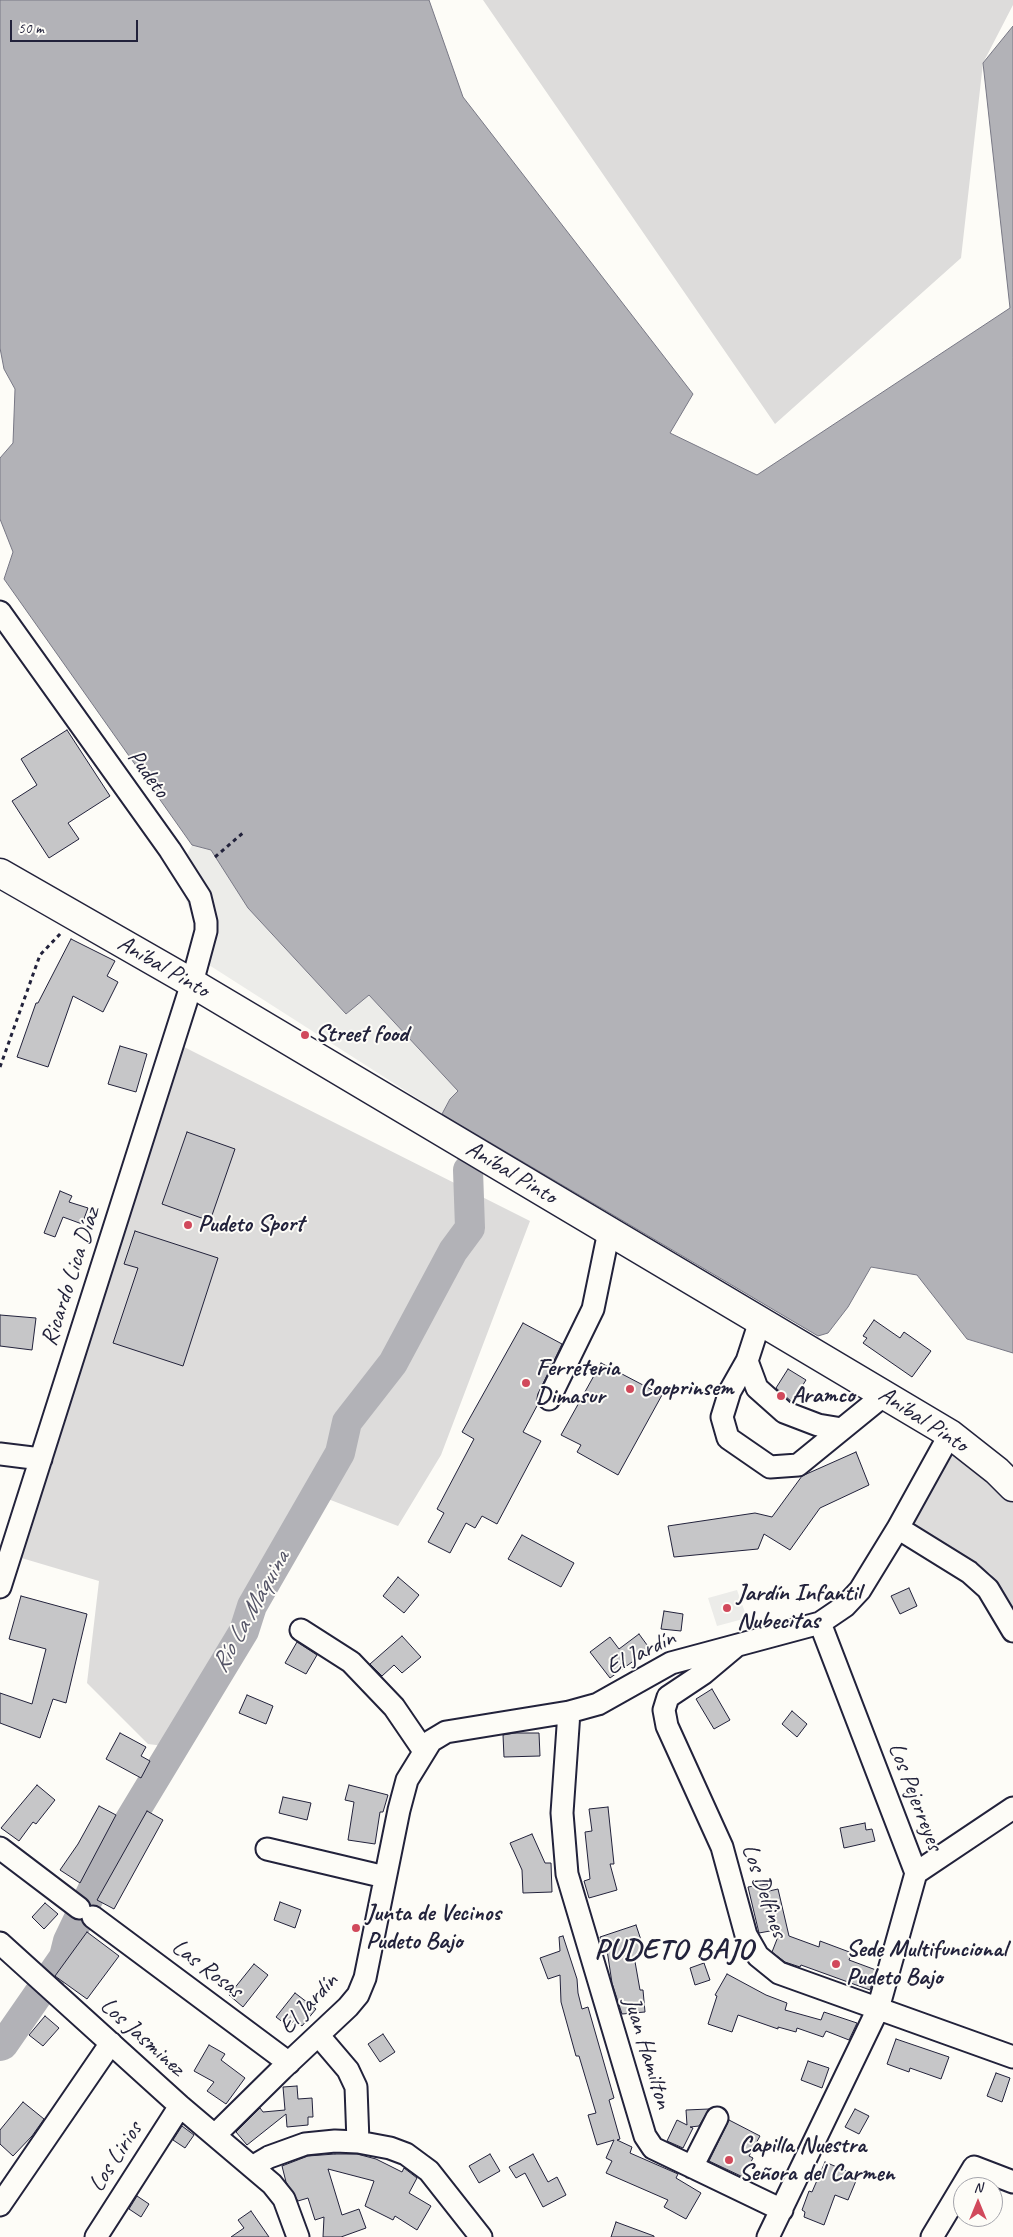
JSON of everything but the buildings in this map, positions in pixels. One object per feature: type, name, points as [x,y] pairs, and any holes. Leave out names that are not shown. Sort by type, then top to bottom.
[{"type":"main road","name":"Aníbal Pinto","points":[[0,874],[192,983],[884,1394],[950,1434],[997,1471],[1013,1487]]},
{"type":"street","name":"Pudeto","points":[[0,612],[170,850],[200,897],[204,911],[206,932],[192,983]]},
{"type":"street","name":"Ricardo Lica Díaz","points":[[0,1587],[192,983]]},
{"type":"street","points":[[549,1399],[593,1309],[609,1231]]},
{"type":"street","points":[[760,1321],[747,1361],[730,1391],[722,1418],[728,1438],[770,1467],[798,1465],[884,1394]]},
{"type":"street","points":[[747,1361],[757,1388],[784,1412],[818,1425],[842,1428]]},
{"type":"street","name":"El Jardín","points":[[215,2135],[319,2036],[358,1995],[365,1978],[399,1810],[407,1780],[431,1741],[446,1732],[569,1712],[598,1704],[671,1663],[820,1623],[846,1606],[860,1590],[898,1528],[950,1434]]},
{"type":"street","points":[[0,1454],[41,1459]]},
{"type":"street","points":[[898,1528],[969,1572],[988,1589],[1013,1631]]},
{"type":"street","name":"Los Pejerreyes","points":[[768,2237],[878,2009],[916,1873],[820,1623]]},
{"type":"street","points":[[301,1630],[351,1662],[394,1707],[424,1751]]},
{"type":"street","name":"Los Delfines","points":[[738,1644],[704,1673],[668,1697],[664,1710],[667,1726],[722,1847],[746,1936],[758,1956],[779,1973],[1013,2057]]},
{"type":"street","name":"Juan Hamilton","points":[[569,1712],[562,1813],[567,1874],[645,2136],[653,2148],[782,2210]]},
{"type":"street","points":[[916,1873],[1013,1808]]},
{"type":"street","name":"Las Rosas","points":[[0,1848],[289,2063]]},
{"type":"street","points":[[267,1849],[385,1877]]},
{"type":"street","name":"Los Jasminez","points":[[0,1943],[180,2106],[272,2184],[284,2199],[298,2237]]},
{"type":"street","points":[[319,2036],[348,2070],[356,2087],[358,2142]]},
{"type":"street","points":[[0,2205],[110,2043]]},
{"type":"street","name":"Los Lirios","points":[[96,2237],[180,2106]]},
{"type":"street","points":[[692,2167],[717,2118]]},
{"type":"street","points":[[252,2167],[278,2154],[305,2144],[335,2141],[358,2142],[390,2148],[419,2162],[429,2171],[481,2237]]},
{"type":"street","points":[[932,2237],[974,2167],[1013,2182]]},
{"type":"path","points":[[215,857],[244,832]]},
{"type":"path","points":[[0,1066],[40,955],[77,918]]},
{"type":"shaded area","points":[[0,0],[429,0],[463,97],[693,394],[670,433],[757,475],[1010,308],[983,63],[1013,26],[1013,1353],[967,1339],[917,1275],[871,1267],[848,1307],[828,1333],[818,1336],[442,1114],[450,1099],[458,1091],[369,995],[346,1014],[248,908],[211,850],[192,845],[4,579],[13,552],[0,519],[0,458],[13,443],[15,389],[4,369],[0,348]]},
{"type":"shaded area","points":[[483,0],[1013,0],[1013,5],[983,63],[961,258],[775,424]]},
{"type":"shaded area","points":[[192,845],[211,850],[248,908],[345,1014],[369,995],[458,1091],[450,1099],[442,1114],[209,965],[177,874]]},
{"type":"shaded area","points":[[184,1047],[530,1221],[441,1455],[398,1526],[328,1499],[188,1749],[148,1744],[87,1683],[99,1581],[8,1554],[152,1105]]},
{"type":"shaded area","points":[[951,1448],[1013,1502],[1013,1610],[991,1574],[957,1552],[909,1527]]},
{"type":"shaded area","name":"Jardín Infantil Nubecitas","points":[[737,1590],[747,1618],[717,1626],[708,1598]]},
{"type":"waterway","name":"Río La Máquina","points":[[0,2046],[3,2045],[64,1957],[68,1941],[111,1851],[244,1631],[252,1606],[340,1453],[347,1422],[393,1363],[453,1251],[470,1228],[468,1170]]},
{"type":"place","name":"Street food","points":[[305,1035]]},
{"type":"place","name":"Pudeto Sport","points":[[188,1225]]},
{"type":"place","name":"Ferreteria Dimasur","points":[[526,1383]]},
{"type":"place","name":"Cooprinsem","points":[[630,1389]]},
{"type":"place","name":"Aramco","points":[[781,1396]]},
{"type":"place","name":"Jardín Infantil Nubecitas","points":[[727,1608]]},
{"type":"place","name":"Junta de Vecinos Pudeto Bajo","points":[[356,1928]]},
{"type":"place","name":"Sede Multifuncional Pudeto Bajo","points":[[836,1964]]},
{"type":"place","name":"Capilla Nuestra Señora del Carmen","points":[[729,2160]]},
{"type":"district","name":"PUDETO BAJO","points":[[674,1950]]}]
